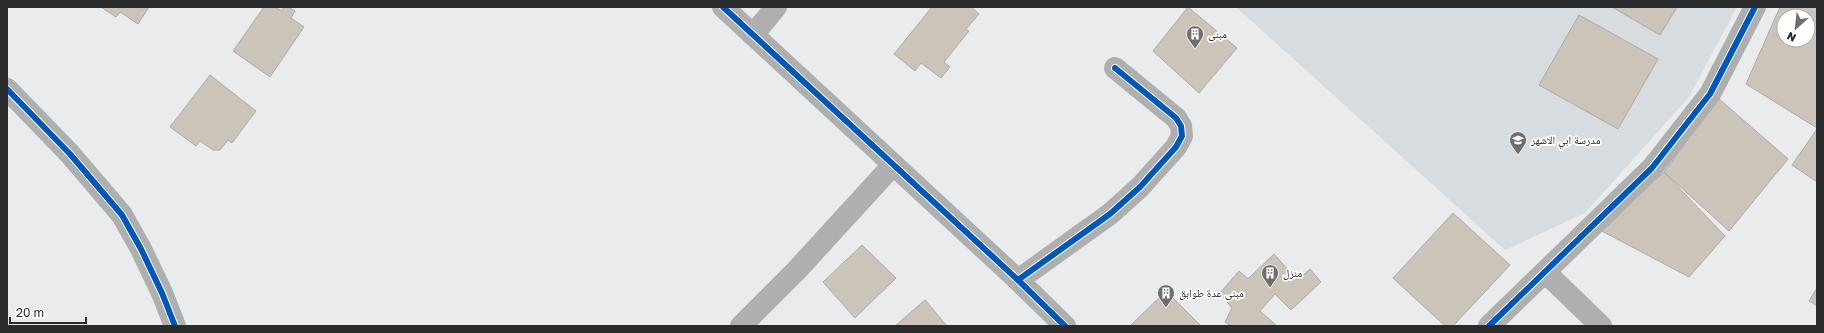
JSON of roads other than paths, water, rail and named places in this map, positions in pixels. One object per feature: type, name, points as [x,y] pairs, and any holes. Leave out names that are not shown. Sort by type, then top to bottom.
[{"type":"street","points":[[723,7],[1018,280],[1065,326]]},
{"type":"street","points":[[753,35],[776,7]]},
{"type":"street","points":[[1489,326],[1652,168],[1710,94],[1755,7]]},
{"type":"street","points":[[1018,280],[1110,214],[1140,187],[1176,147],[1182,136],[1181,126],[1176,118],[1115,68]]},
{"type":"street","points":[[7,89],[70,154],[122,215],[132,231],[159,287],[175,326]]},
{"type":"street","points":[[741,326],[796,272],[893,165]]},
{"type":"street","points":[[1545,272],[1601,326]]},
{"type":"place","name":"مبنى","points":[[1195,49]]},
{"type":"place","name":"مدرسة ابي الاشهر","points":[[1518,155]]},
{"type":"place","name":"منزل","points":[[1270,288]]},
{"type":"place","name":"مبنى عدة طوابق","points":[[1166,308]]}]
